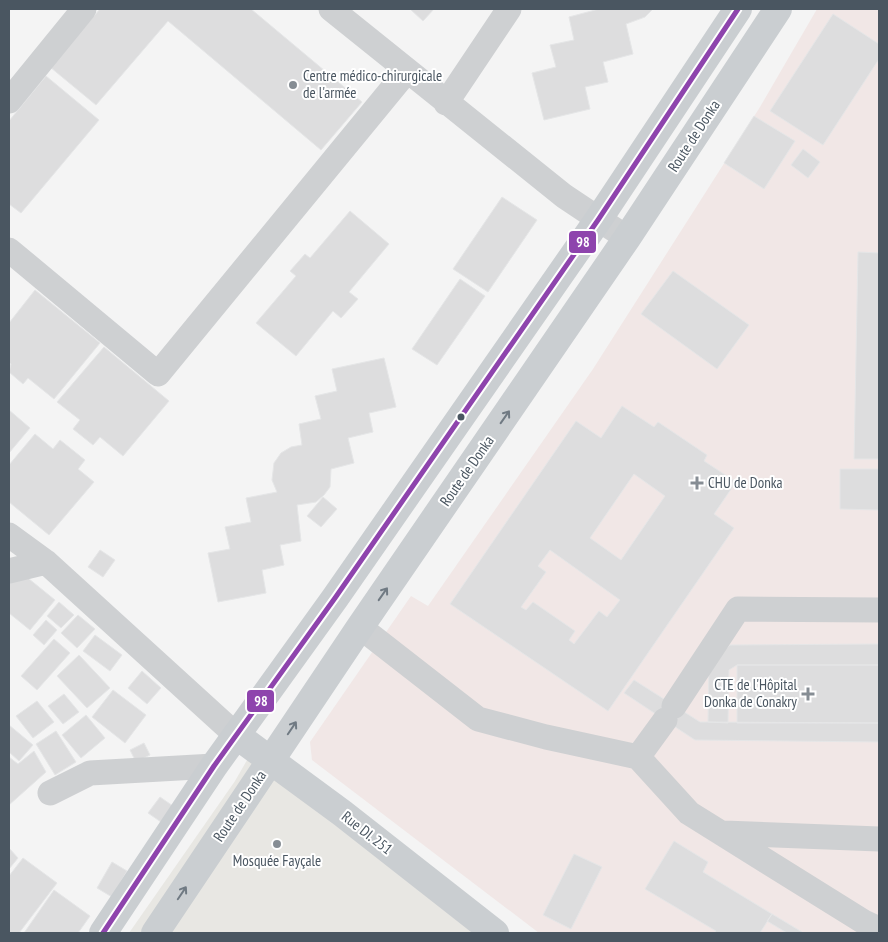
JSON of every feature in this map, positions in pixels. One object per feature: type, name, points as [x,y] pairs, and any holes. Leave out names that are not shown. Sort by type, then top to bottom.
[{"type":"main road","points":[[102,933],[214,766],[335,598],[598,220],[738,9]]},
{"type":"main road","name":"Route de Donka","points":[[155,933],[360,627],[627,238],[778,9]]},
{"type":"main road","name":"Rue DI. 251","points":[[236,735],[342,814],[495,933]]},
{"type":"street","points":[[9,100],[84,9]]},
{"type":"street","points":[[331,9],[406,72],[564,196],[627,238]]},
{"type":"street","points":[[446,103],[508,9]]},
{"type":"street","points":[[9,250],[158,374],[406,72]]},
{"type":"street","points":[[9,534],[46,562],[236,735]]},
{"type":"street","points":[[9,571],[46,562]]},
{"type":"street","points":[[638,757],[670,713],[738,609],[879,610]]},
{"type":"street","points":[[360,627],[478,719],[546,737],[638,757],[690,813],[864,922],[879,929]]},
{"type":"street","points":[[50,793],[90,773],[214,766]]},
{"type":"street","points":[[722,833],[879,839]]},
{"type":"shaded area","name":"CHU de Donka","points":[[817,9],[879,9],[879,933],[539,933],[312,760],[310,742],[411,596],[428,606],[593,369],[760,107]]},
{"type":"shaded area","name":"Mosquée Fayçale","points":[[250,755],[485,933],[129,933],[235,781]]},
{"type":"building","name":"Centre médico-chirurgicale de l'armée","points":[[100,9],[251,9],[362,102],[321,150],[168,21],[96,105],[50,67]]},
{"type":"building","points":[[410,9],[434,9],[423,21]]},
{"type":"building","points":[[599,9],[653,9],[645,17],[626,24],[633,54],[603,62],[608,82],[585,87],[590,109],[544,120],[532,73],[556,67],[550,45],[574,40],[569,17]]},
{"type":"building","points":[[833,14],[879,44],[879,59],[823,145],[770,111]]},
{"type":"building","points":[[46,76],[99,120],[21,213],[9,204],[9,121]]},
{"type":"building","points":[[754,116],[795,141],[764,189],[724,163]]},
{"type":"building","points":[[803,149],[820,162],[808,178],[791,165]]},
{"type":"building","points":[[502,197],[537,220],[488,292],[453,269]]},
{"type":"building","points":[[350,211],[389,244],[349,292],[358,299],[341,318],[333,311],[296,356],[256,323],[296,276],[290,271],[305,254],[310,258]]},
{"type":"building","points":[[858,252],[879,253],[879,459],[854,459]]},
{"type":"building","points":[[673,271],[749,325],[717,369],[641,314]]},
{"type":"building","points":[[460,279],[485,296],[437,365],[412,349]]},
{"type":"building","points":[[35,290],[100,343],[54,399],[28,378],[23,384],[9,372],[11,364],[9,362],[9,323]]},
{"type":"building","points":[[104,347],[169,401],[123,456],[100,437],[93,445],[73,429],[80,420],[57,402]]},
{"type":"building","points":[[384,358],[396,407],[369,413],[373,432],[348,438],[354,463],[331,469],[330,487],[316,502],[297,505],[301,541],[280,545],[284,565],[262,570],[266,593],[218,602],[208,553],[230,549],[225,527],[251,522],[246,498],[277,492],[272,480],[274,463],[281,453],[291,447],[302,445],[299,424],[321,419],[315,396],[337,391],[332,369]]},
{"type":"building","points":[[622,406],[654,427],[658,422],[707,455],[704,461],[736,482],[714,514],[734,528],[608,711],[450,604],[576,421],[601,438]],"holes":[[[634,474],[665,496],[621,560],[590,538]],[[550,550],[620,600],[607,617],[599,611],[574,644],[569,640],[575,631],[533,602],[526,610],[521,607],[546,572],[538,566]]]},
{"type":"building","points":[[9,410],[30,428],[9,453]]},
{"type":"building","points":[[35,434],[53,449],[60,440],[85,460],[78,469],[94,482],[49,535],[9,502],[9,465]]},
{"type":"building","points":[[840,469],[879,469],[879,510],[840,509]]},
{"type":"building","points":[[323,497],[337,509],[321,527],[307,516]]},
{"type":"building","points":[[100,550],[115,560],[103,577],[88,567]]},
{"type":"building","points":[[18,570],[55,600],[30,630],[9,613],[9,581]]},
{"type":"building","points":[[59,602],[74,615],[61,628],[47,616]]},
{"type":"building","points":[[78,615],[95,629],[77,648],[61,633]]},
{"type":"building","points":[[46,620],[57,630],[44,645],[33,635]]},
{"type":"building","points":[[95,635],[122,655],[110,671],[83,651]]},
{"type":"building","points":[[54,639],[70,653],[37,690],[21,676]]},
{"type":"building","points":[[879,644],[879,665],[737,665],[729,670],[728,723],[708,722],[709,665],[730,645]]},
{"type":"building","points":[[79,655],[110,688],[87,708],[57,676]]},
{"type":"building","name":"CTE de l'Hôpital Donka de Conakry","points":[[737,665],[879,665],[879,723],[737,723]]},
{"type":"building","points":[[142,671],[161,688],[147,704],[128,688]]},
{"type":"building","points":[[634,680],[700,722],[879,723],[879,742],[695,740],[624,693]]},
{"type":"building","points":[[113,690],[146,715],[125,743],[92,717]]},
{"type":"building","points":[[64,694],[79,712],[63,724],[48,706]]},
{"type":"building","points":[[37,701],[54,722],[33,738],[16,716]]},
{"type":"building","points":[[86,715],[105,738],[81,758],[62,735]]},
{"type":"building","points":[[9,725],[33,745],[19,761],[9,752]]},
{"type":"building","points":[[56,731],[76,762],[55,775],[36,744]]},
{"type":"building","points":[[144,743],[150,755],[136,762],[130,750]]},
{"type":"building","points":[[34,751],[46,772],[9,805],[9,757],[18,764]]},
{"type":"building","points":[[160,797],[173,806],[161,822],[148,813]]},
{"type":"building","points":[[674,841],[708,862],[703,872],[772,914],[760,933],[714,933],[716,931],[645,889]]},
{"type":"building","points":[[9,848],[18,858],[9,869]]},
{"type":"building","points":[[574,854],[602,867],[571,929],[543,915]]},
{"type":"building","points":[[23,858],[57,883],[19,933],[9,933],[9,876]]},
{"type":"building","points":[[112,862],[127,871],[112,897],[97,888]]},
{"type":"building","points":[[54,890],[90,916],[78,933],[24,933]]},
{"type":"building","points":[[772,914],[802,933],[787,933],[767,921]]},
{"type":"transit line","name":"98","points":[[103,933],[214,766],[335,598],[598,220],[738,9]]},
{"type":"place","name":"Centre médico-chirurgicale de l'armée","points":[[293,85]]},
{"type":"place","name":"CHU de Donka","points":[[697,483]]},
{"type":"place","name":"CTE de l'Hôpital Donka de Conakry","points":[[808,694]]},
{"type":"place","name":"Mosquée Fayçale","points":[[277,844]]}]
